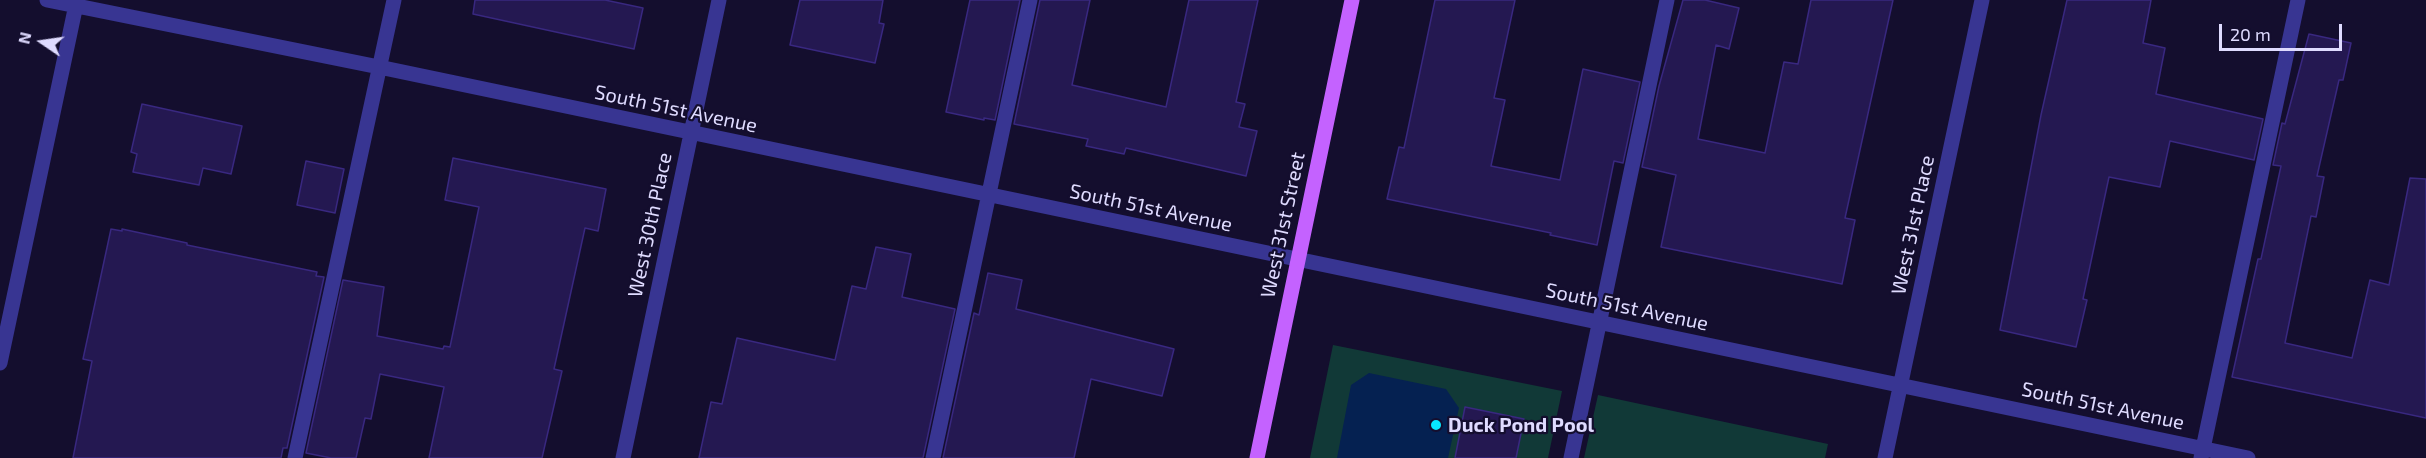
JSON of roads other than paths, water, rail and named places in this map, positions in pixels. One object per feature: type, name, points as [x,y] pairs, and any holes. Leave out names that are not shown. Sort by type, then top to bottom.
[{"type":"main road","name":"West 31st Street","points":[[1257,458],[1352,0]]},
{"type":"street","name":"South 51st Avenue","points":[[46,0],[76,3],[691,134],[1901,386],[2201,453],[2248,458]]},
{"type":"street","points":[[295,458],[394,0]]},
{"type":"street","name":"West 30th Place","points":[[623,458],[719,0]]},
{"type":"street","points":[[933,458],[1030,0]]},
{"type":"street","points":[[1571,458],[1666,0]]},
{"type":"street","name":"West 31st Place","points":[[1885,458],[1982,0]]},
{"type":"street","points":[[2201,453],[2298,0]]},
{"type":"street","points":[[0,363],[76,3]]},
{"type":"water","points":[[1369,373],[1446,389],[1459,408],[1448,458],[1337,458],[1351,385]]},
{"type":"place","name":"Duck Pond Pool","points":[[1436,425]]}]
